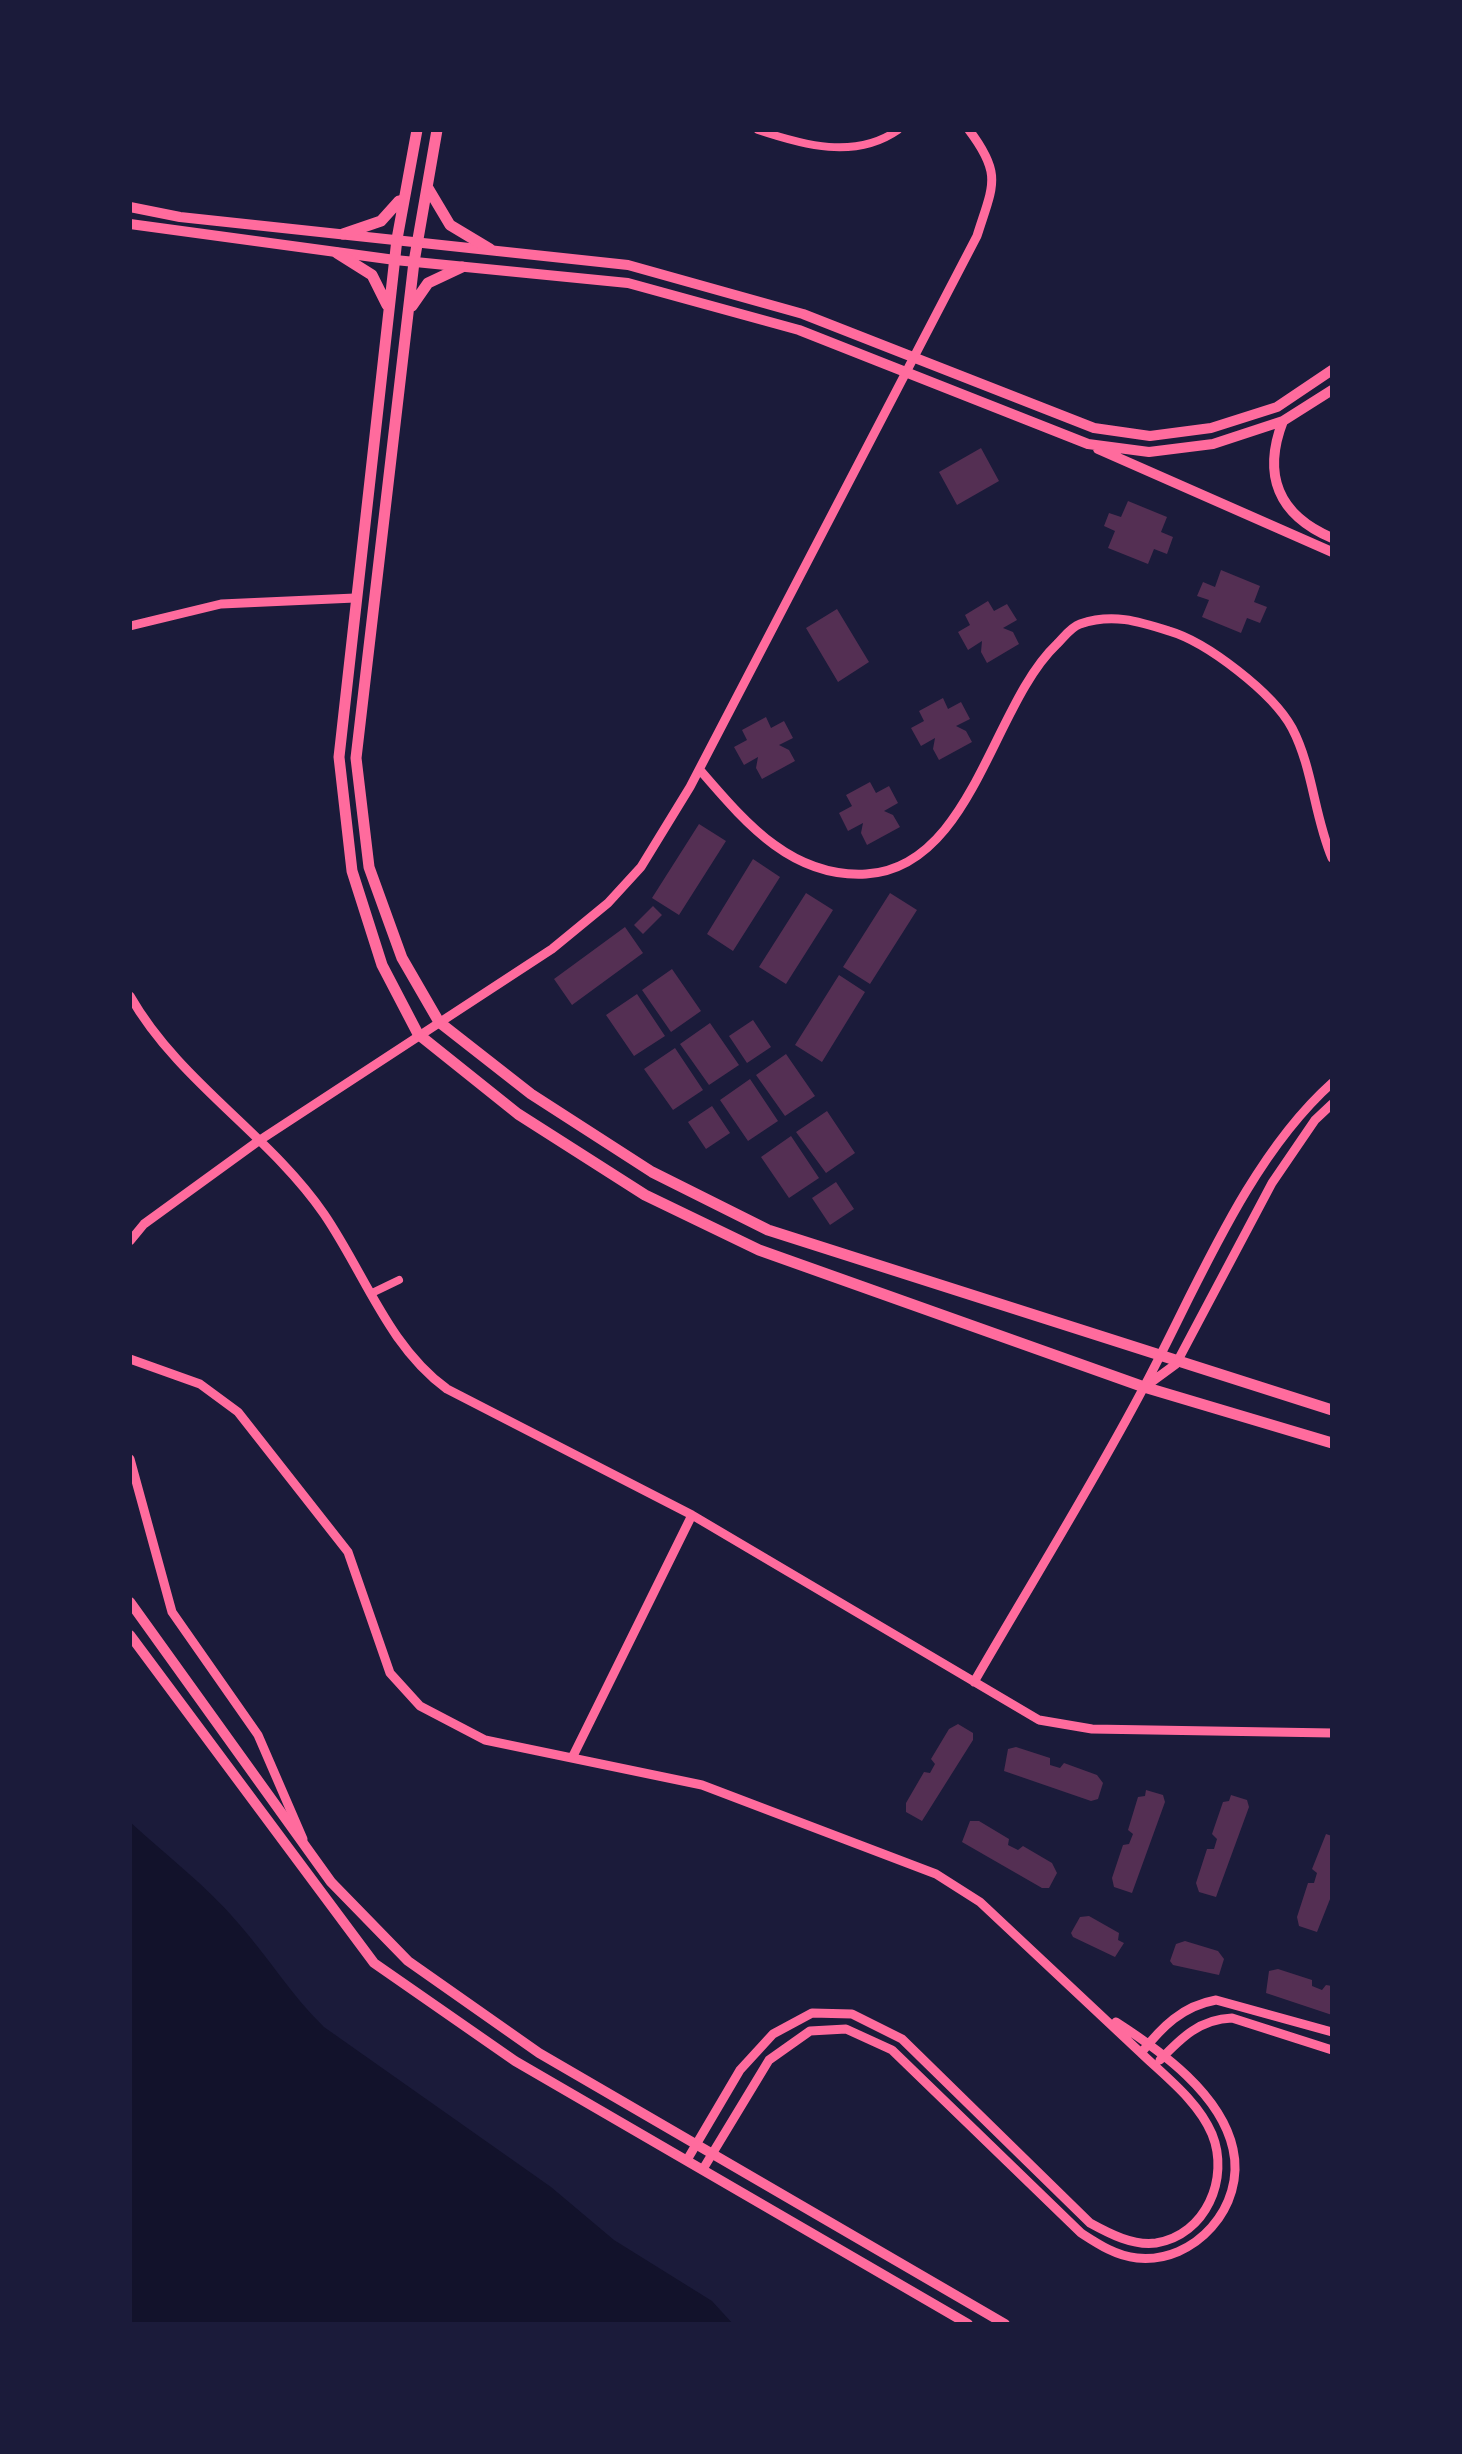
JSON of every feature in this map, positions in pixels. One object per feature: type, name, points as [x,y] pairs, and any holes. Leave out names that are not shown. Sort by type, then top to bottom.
[{"type":"main road","points":[[417,130],[397,239],[338,756],[352,871],[382,966],[418,1034],[518,1114],[645,1195],[759,1250],[1144,1387],[1332,1443]]},
{"type":"main road","points":[[437,130],[414,262],[356,758],[369,866],[402,958],[440,1022],[530,1094],[652,1172],[768,1230],[1176,1364],[1332,1410]]},
{"type":"main road","points":[[427,186],[450,225],[490,250]]},
{"type":"main road","points":[[342,234],[381,221],[394,210],[406,188]]},
{"type":"main road","points":[[130,207],[628,265],[803,314],[1094,428],[1150,436],[1211,428],[1277,406],[1332,370]]},
{"type":"main road","points":[[130,224],[395,260],[628,283],[799,330],[1088,444],[1332,552]]},
{"type":"main road","points":[[337,253],[372,275],[389,310]]},
{"type":"main road","points":[[408,314],[428,283],[462,267]]},
{"type":"main road","points":[[1088,444],[1149,452],[1213,444],[1283,421],[1332,390]]},
{"type":"main road","points":[[1283,421],[1272,460],[1282,501],[1309,528],[1332,538]]},
{"type":"main road","points":[[130,1602],[332,1882],[408,1962],[538,2053],[1006,2324]]},
{"type":"main road","points":[[130,1635],[374,1963],[516,2061],[968,2324]]},
{"type":"street","points":[[758,130],[818,148],[852,147],[884,140],[898,130]]},
{"type":"street","points":[[130,1241],[144,1224],[257,1142],[418,1034],[536,962],[608,903],[641,866],[700,770],[977,236],[991,190],[992,161],[969,130]]},
{"type":"street","points":[[130,626],[221,604],[355,598]]},
{"type":"street","points":[[700,770],[743,820],[801,862],[822,872],[850,875],[912,861],[938,837],[964,801],[1045,655],[1077,625],[1122,616],[1176,633],[1226,664],[1272,700],[1304,754],[1317,823],[1332,858]]},
{"type":"street","points":[[130,996],[142,1018],[191,1074],[321,1210],[417,1367],[447,1389],[692,1515],[1039,1720],[1075,1728],[1332,1732]]},
{"type":"street","points":[[974,1682],[1144,1387],[1258,1174],[1302,1110],[1332,1084]]},
{"type":"street","points":[[1144,1387],[1176,1364],[1272,1183],[1315,1120],[1332,1104]]},
{"type":"street","points":[[372,1292],[399,1280]]},
{"type":"street","points":[[130,1359],[200,1384],[238,1412],[348,1552],[390,1673],[420,1706],[485,1740],[702,1784],[936,1874],[980,1902],[1155,2066],[1197,2110],[1211,2132],[1218,2164],[1212,2198],[1190,2227],[1157,2243],[1120,2238],[1090,2223],[902,2039],[852,2014],[812,2014],[773,2034],[740,2070],[687,2160]]},
{"type":"street","points":[[130,1459],[172,1612],[258,1735],[304,1841]]},
{"type":"street","points":[[573,1756],[692,1515]]},
{"type":"street","points":[[1140,2052],[1178,2014],[1196,2003],[1216,2000],[1332,2032]]},
{"type":"street","points":[[704,2170],[769,2060],[810,2032],[846,2028],[892,2050],[1081,2233],[1117,2253],[1160,2257],[1200,2240],[1216,2224],[1234,2178],[1234,2151],[1225,2127],[1195,2086],[1149,2043],[1106,2016]]},
{"type":"street","points":[[1155,2066],[1197,2026],[1216,2018],[1232,2018],[1332,2050]]},
{"type":"shaded area","points":[[130,1822],[226,1910],[324,2027],[551,2187],[614,2240],[712,2301],[733,2324],[130,2324]]},
{"type":"building","points":[[981,448],[999,481],[957,505],[939,472]]},
{"type":"building","points":[[1128,501],[1167,517],[1161,532],[1173,537],[1167,554],[1154,549],[1148,564],[1108,548],[1115,531],[1104,526],[1109,513],[1121,517]]},
{"type":"building","points":[[1221,570],[1260,586],[1254,602],[1267,607],[1260,623],[1247,618],[1241,633],[1202,617],[1209,600],[1197,596],[1203,582],[1215,587]]},
{"type":"building","points":[[988,601],[994,611],[1007,604],[1017,620],[1003,628],[1013,632],[1019,644],[987,663],[981,652],[982,641],[968,650],[958,632],[970,625],[965,615]]},
{"type":"building","points":[[837,609],[869,662],[838,682],[806,628]]},
{"type":"building","points":[[943,698],[948,709],[961,702],[970,719],[956,726],[966,731],[972,742],[939,760],[933,749],[935,738],[921,746],[911,728],[924,721],[919,711]]},
{"type":"building","points":[[766,717],[771,728],[784,721],[793,738],[779,745],[789,750],[795,761],[762,779],[756,768],[758,757],[744,765],[734,747],[747,740],[742,730]]},
{"type":"building","points":[[870,782],[876,793],[889,786],[898,803],[884,811],[893,815],[900,827],[867,845],[861,833],[863,823],[848,831],[839,813],[852,806],[846,795]]},
{"type":"building","points":[[699,824],[726,841],[679,915],[652,898]]},
{"type":"building","points":[[753,859],[780,877],[733,951],[707,934]]},
{"type":"building","points":[[806,893],[833,910],[786,984],[759,967]]},
{"type":"building","points":[[890,893],[917,910],[870,984],[843,967]]},
{"type":"building","points":[[653,906],[662,915],[643,934],[634,925]]},
{"type":"building","points":[[625,927],[643,953],[572,1005],[554,979]]},
{"type":"building","points":[[672,969],[701,1011],[671,1032],[642,990]]},
{"type":"building","points":[[839,975],[865,992],[822,1062],[795,1045]]},
{"type":"building","points":[[637,994],[665,1036],[634,1056],[606,1015]]},
{"type":"building","points":[[753,1020],[771,1047],[747,1063],[729,1036]]},
{"type":"building","points":[[710,1023],[739,1065],[709,1085],[680,1044]]},
{"type":"building","points":[[675,1048],[703,1090],[673,1110],[644,1069]]},
{"type":"building","points":[[786,1054],[815,1096],[785,1116],[756,1075]]},
{"type":"building","points":[[750,1079],[778,1121],[748,1141],[720,1100]]},
{"type":"building","points":[[712,1106],[730,1133],[706,1149],[688,1122]]},
{"type":"building","points":[[827,1111],[855,1153],[826,1173],[796,1132]]},
{"type":"building","points":[[791,1136],[819,1178],[789,1198],[761,1157]]},
{"type":"building","points":[[836,1182],[854,1209],[830,1225],[812,1198]]},
{"type":"building","points":[[958,1724],[973,1733],[973,1740],[922,1821],[906,1812],[906,1803],[924,1772],[930,1773],[935,1764],[931,1759],[949,1729]]},
{"type":"building","points":[[1016,1747],[1050,1758],[1050,1765],[1060,1768],[1064,1763],[1097,1775],[1103,1783],[1098,1799],[1091,1801],[1004,1771],[1008,1749]]},
{"type":"building","points":[[1146,1790],[1163,1795],[1165,1802],[1132,1893],[1114,1887],[1112,1878],[1123,1845],[1129,1844],[1133,1834],[1128,1830],[1138,1797],[1145,1796]]},
{"type":"building","points":[[1231,1795],[1247,1800],[1249,1807],[1216,1897],[1199,1892],[1196,1883],[1207,1849],[1214,1849],[1217,1839],[1212,1834],[1223,1802],[1229,1801]]},
{"type":"building","points":[[970,1821],[979,1821],[1009,1839],[1008,1845],[1018,1850],[1023,1846],[1052,1863],[1057,1873],[1049,1888],[1042,1888],[962,1842]]},
{"type":"building","points":[[1326,1834],[1332,1836],[1332,1894],[1317,1932],[1299,1926],[1297,1917],[1308,1883],[1314,1883],[1317,1873],[1312,1869]]},
{"type":"building","points":[[1089,1916],[1119,1933],[1118,1940],[1124,1943],[1115,1957],[1073,1937],[1071,1933],[1080,1917]]},
{"type":"building","points":[[1185,1941],[1218,1951],[1224,1959],[1219,1975],[1173,1965],[1170,1961],[1176,1944]]},
{"type":"building","points":[[1278,1969],[1312,1980],[1312,1986],[1322,1990],[1326,1985],[1332,1986],[1332,2015],[1266,1993],[1269,1971]]}]
